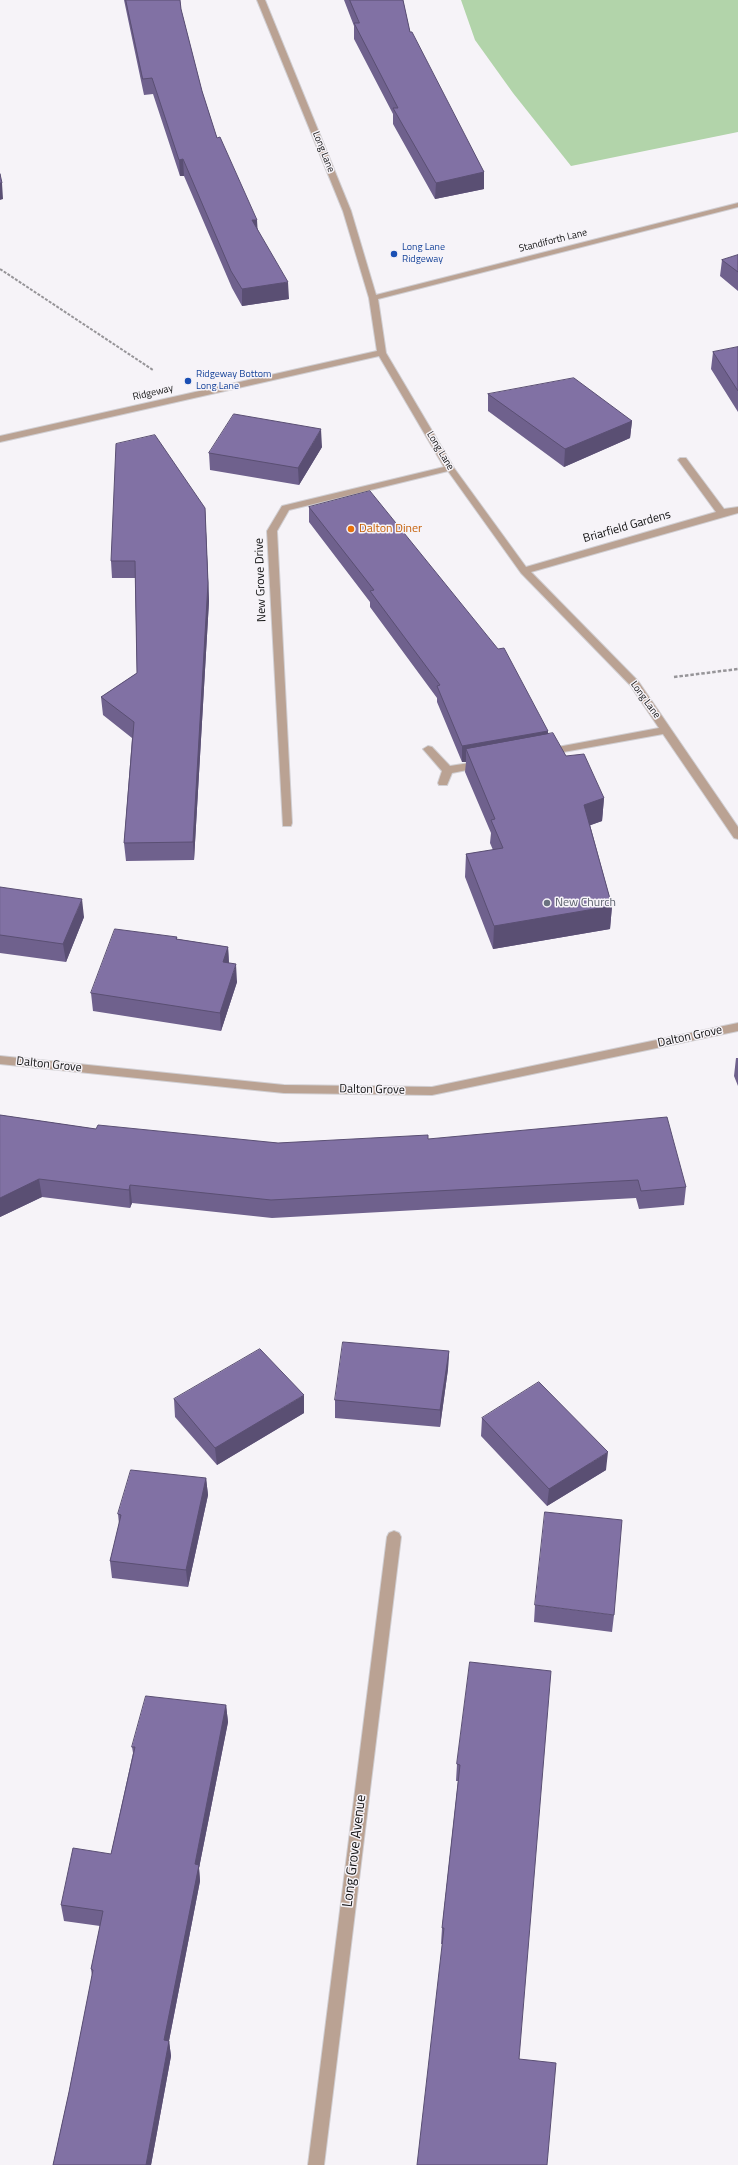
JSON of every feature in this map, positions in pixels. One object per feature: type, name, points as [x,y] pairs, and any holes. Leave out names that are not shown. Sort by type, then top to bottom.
[{"type":"street","name":"Long Lane","points":[[261,0],[347,211],[373,298],[382,353],[450,468],[524,571],[634,683],[738,835]]},
{"type":"street","name":"Standiforth Lane","points":[[373,298],[738,205]]},
{"type":"street","name":"Ridgeway","points":[[0,439],[382,353]]},
{"type":"street","points":[[683,460],[722,513]]},
{"type":"street","name":"New Grove Drive","points":[[287,823],[272,531],[285,508],[450,468]]},
{"type":"street","name":"Briarfield Gardens","points":[[524,571],[722,513],[738,510]]},
{"type":"street","points":[[533,754],[666,730]]},
{"type":"street","points":[[428,749],[448,770]]},
{"type":"street","points":[[448,770],[494,762]]},
{"type":"street","points":[[443,783],[448,770]]},
{"type":"street","name":"Dalton Grove","points":[[0,1060],[284,1089],[432,1091],[738,1026]]},
{"type":"street","name":"Long Grove Avenue","points":[[316,2165],[394,1537]]},
{"type":"path","points":[[0,269],[192,396]]},
{"type":"path","points":[[634,683],[738,669]]},
{"type":"green space","points":[[461,0],[738,0],[738,132],[571,166],[513,93],[475,40]]},
{"type":"building","points":[[126,0],[180,0],[202,91],[217,138],[220,137],[257,220],[252,220],[288,282],[242,289],[231,271],[183,159],[179,160],[152,78],[143,79]]},
{"type":"building","points":[[350,0],[403,0],[410,32],[412,32],[484,172],[436,183],[393,108],[398,108],[354,23],[359,23]]},
{"type":"building","points":[[738,255],[738,272],[722,260]]},
{"type":"building","points":[[738,347],[738,391],[713,352]]},
{"type":"building","points":[[574,378],[632,421],[565,449],[488,394]]},
{"type":"building","points":[[234,414],[321,429],[298,468],[209,453]]},
{"type":"building","points":[[155,435],[205,508],[208,583],[193,842],[124,843],[134,722],[101,697],[137,673],[135,561],[111,561],[116,444]]},
{"type":"building","points":[[370,491],[498,649],[504,648],[548,731],[462,746],[437,686],[440,685],[370,591],[374,590],[309,507]]},
{"type":"building","points":[[553,733],[566,756],[584,754],[604,798],[584,805],[612,906],[494,926],[466,854],[503,848],[491,820],[495,819],[466,749]]},
{"type":"building","points":[[0,887],[82,899],[63,944],[0,935]]},
{"type":"building","points":[[115,929],[177,937],[176,939],[228,947],[223,962],[236,964],[220,1013],[91,993]]},
{"type":"building","points":[[0,1115],[96,1129],[98,1125],[278,1143],[428,1135],[428,1139],[667,1117],[686,1187],[641,1191],[638,1180],[271,1200],[130,1185],[129,1190],[39,1179],[0,1198]]},
{"type":"building","points":[[343,1342],[449,1351],[440,1410],[335,1400]]},
{"type":"building","points":[[260,1349],[304,1395],[215,1448],[174,1399]]},
{"type":"building","points":[[539,1382],[608,1452],[549,1489],[482,1418]]},
{"type":"building","points":[[131,1470],[206,1478],[186,1570],[110,1561],[121,1515],[118,1514]]},
{"type":"building","points":[[545,1512],[622,1520],[614,1615],[535,1605]]},
{"type":"building","points":[[470,1662],[551,1671],[519,2059],[556,2063],[547,2165],[417,2165],[444,1928],[442,1928],[460,1765],[457,1764]]},
{"type":"building","points":[[146,1696],[226,1705],[195,1864],[199,1865],[164,2040],[169,2041],[146,2165],[53,2165],[69,2092],[103,1911],[61,1905],[73,1848],[111,1854],[135,1747],[132,1747]]},
{"type":"place","name":"Long Lane Ridgeway","points":[[394,254]]},
{"type":"place","name":"Ridgeway Bottom Long Lane","points":[[188,381]]},
{"type":"place","name":"Dalton Diner","points":[[351,529]]},
{"type":"place","name":"New Church","points":[[547,903]]}]
